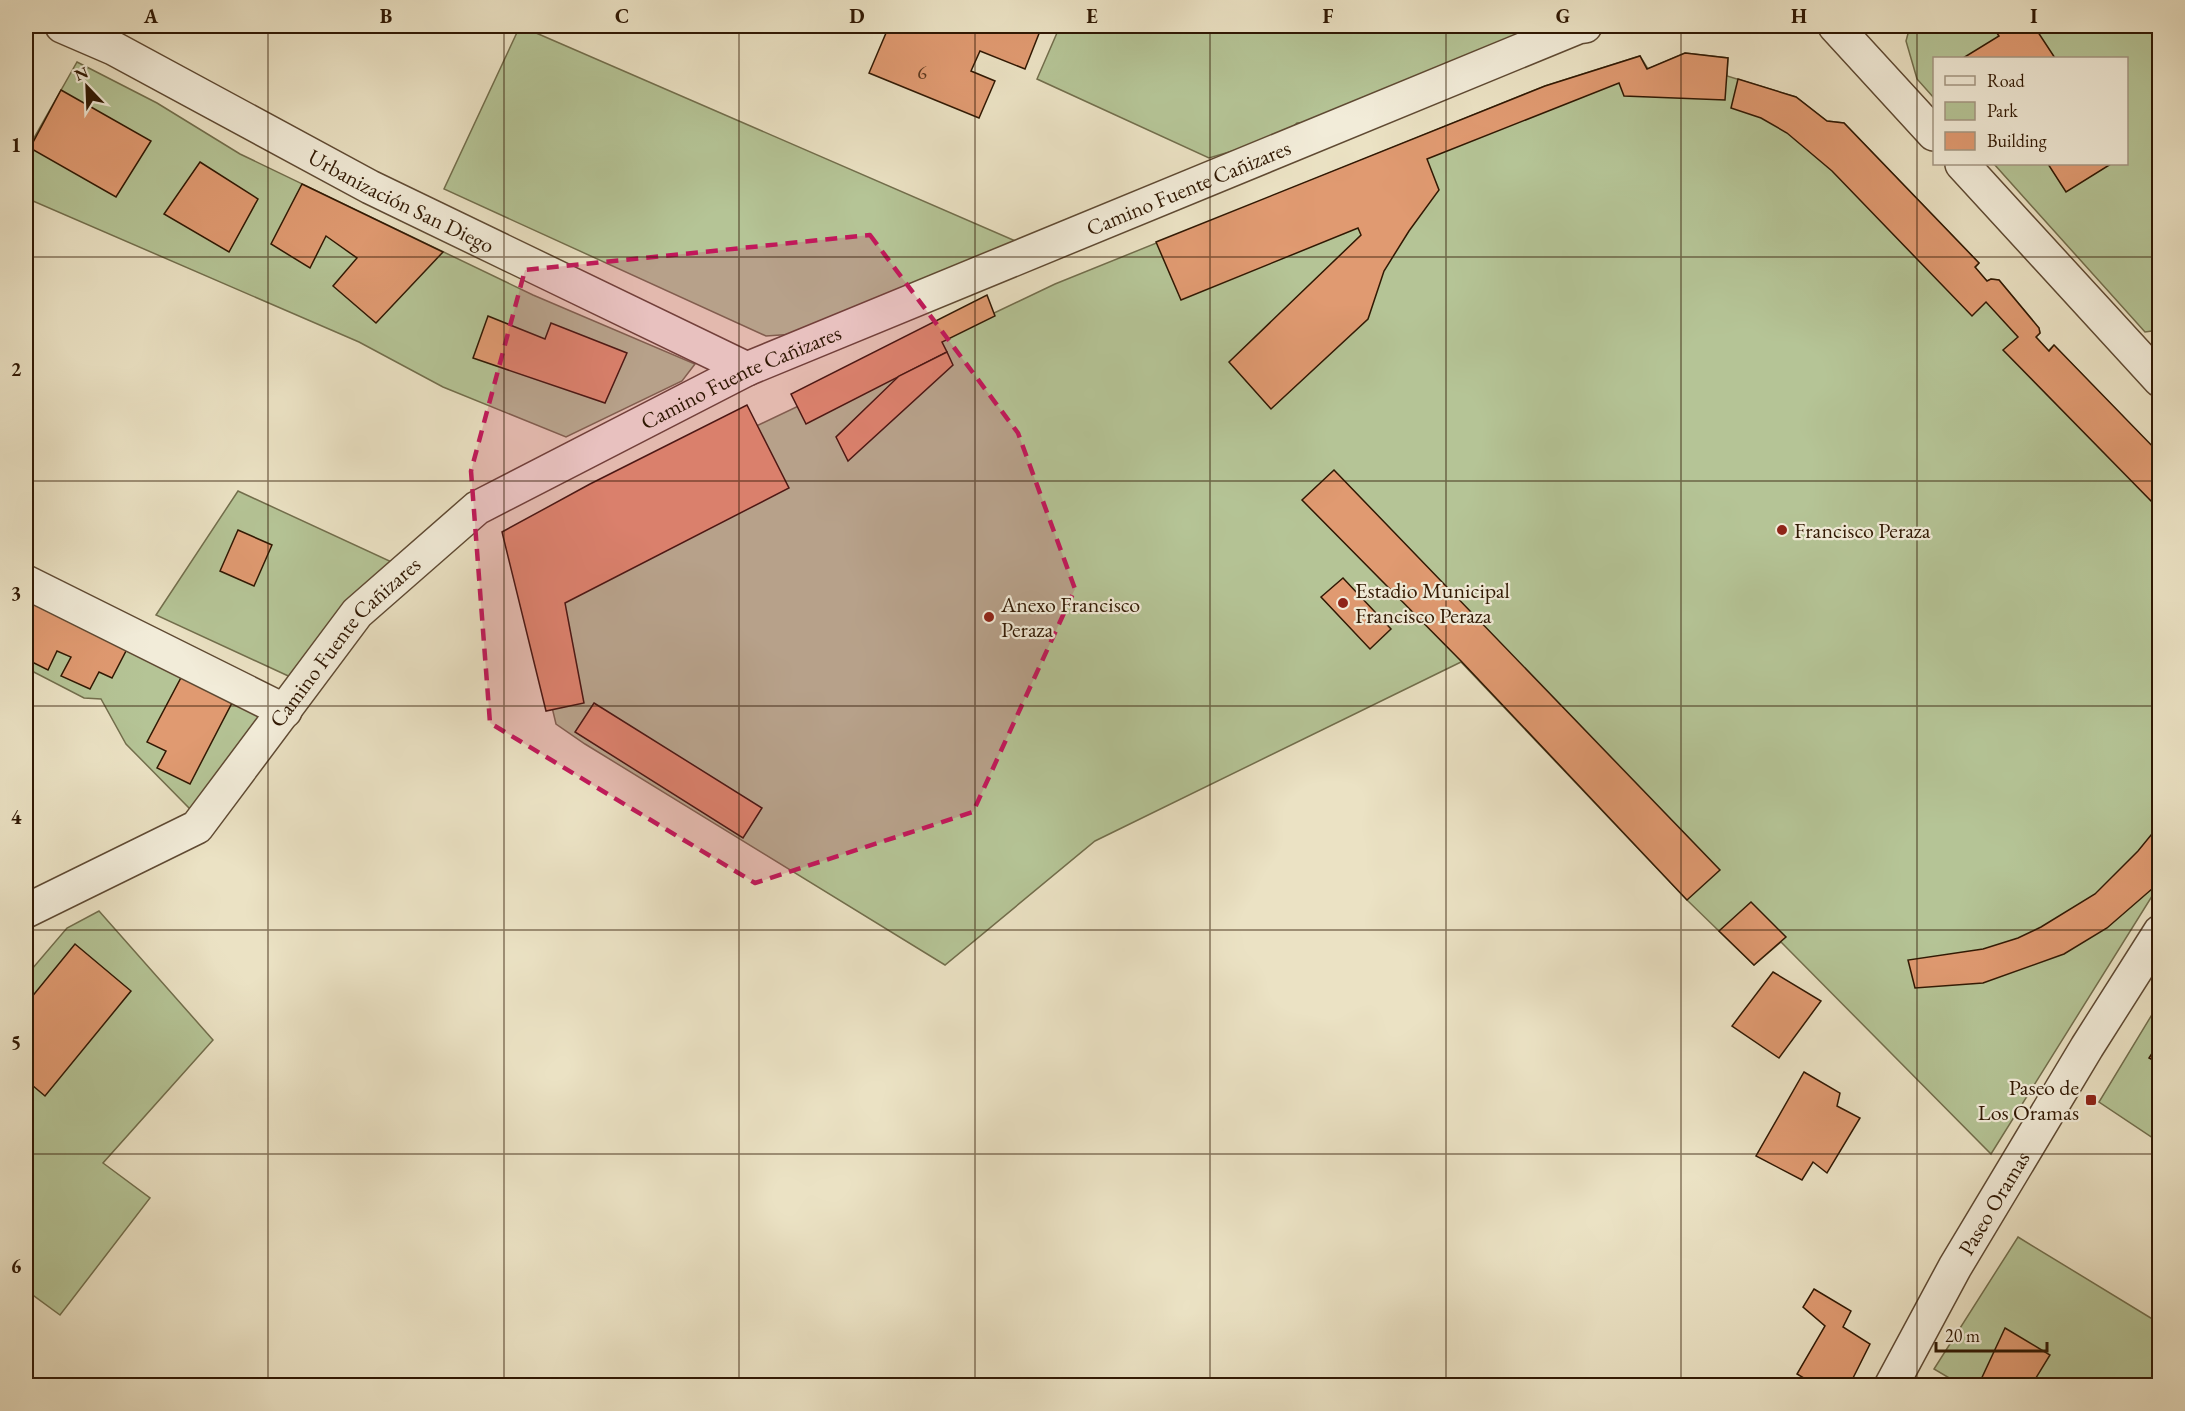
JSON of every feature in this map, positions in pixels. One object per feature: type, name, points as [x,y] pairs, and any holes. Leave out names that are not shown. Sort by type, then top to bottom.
[{"type":"street","name":"Urbanización San Diego","points":[[62,26],[113,48],[370,186],[747,369]]},
{"type":"street","name":"Camino Fuente Cañizares","points":[[26,911],[197,827],[357,613],[477,508],[747,369],[1580,26]]},
{"type":"street","points":[[1835,26],[1933,132]]},
{"type":"street","points":[[1963,165],[2155,368]]},
{"type":"street","points":[[26,582],[285,711]]},
{"type":"street","name":"Paseo Oramas","points":[[1891,1386],[1954,1267],[2087,1047],[2160,932]]},
{"type":"highlighted area","points":[[870,235],[1018,433],[1075,589],[973,812],[755,883],[490,723],[471,471],[525,270]]},
{"type":"green space","points":[[520,26],[1020,243],[795,334],[766,336],[444,189]]},
{"type":"green space","points":[[1060,26],[1538,26],[1538,30],[1309,123],[1297,123],[1283,136],[1209,158],[1037,79]]},
{"type":"green space","points":[[1910,26],[2159,26],[2159,330],[2145,332],[1995,165],[2128,165],[2128,57],[1933,57],[1933,97],[1917,79],[1906,41]]},
{"type":"green space","name":"Estadio Municipal Francisco Peraza","points":[[1685,53],[1728,58],[1727,76],[1796,97],[1827,121],[1844,123],[1979,263],[1975,268],[1987,281],[1999,280],[2039,328],[2040,333],[2036,337],[2048,351],[2054,345],[2159,454],[2159,885],[1991,1154],[1781,942],[1754,965],[1687,900],[1461,662],[1095,841],[945,965],[556,724],[513,544],[1055,284],[1545,86],[1640,56],[1648,69]]},
{"type":"green space","points":[[77,62],[157,103],[240,154],[533,295],[695,364],[682,381],[566,437],[443,387],[359,342],[26,198],[26,152]]},
{"type":"green space","points":[[238,491],[396,564],[297,680],[156,615]]},
{"type":"green space","points":[[26,591],[271,710],[194,813],[126,744],[101,699],[84,698],[26,668]]},
{"type":"green space","points":[[99,911],[213,1040],[103,1163],[150,1198],[60,1315],[26,1290],[26,976],[67,928]]},
{"type":"green space","points":[[2159,1003],[2159,1142],[2099,1102]]},
{"type":"green space","points":[[2018,1237],[2159,1323],[2159,1385],[1961,1385],[1934,1369]]},
{"type":"building","points":[[889,26],[1042,26],[1025,69],[980,51],[971,71],[995,81],[979,118],[869,73]]},
{"type":"building","points":[[1992,26],[2034,26],[2054,57],[1965,57],[1999,36]]},
{"type":"building","points":[[1685,53],[1728,58],[1725,100],[1624,96],[1619,83],[1427,159],[1439,190],[1384,271],[1368,319],[1271,409],[1229,362],[1361,235],[1358,228],[1181,300],[1156,242],[1545,86],[1640,56],[1647,69]]},
{"type":"building","points":[[1738,79],[1796,97],[1827,121],[1844,123],[1979,263],[1975,267],[1987,281],[1999,280],[2039,328],[2040,333],[2036,337],[2049,351],[2054,345],[2160,454],[2160,513],[2152,502],[2003,350],[2018,337],[1986,302],[1972,316],[1832,171],[1787,133],[1761,118],[1731,108]]},
{"type":"building","points":[[61,90],[151,141],[116,197],[30,148]]},
{"type":"building","points":[[200,162],[258,199],[229,252],[164,214]]},
{"type":"building","points":[[2049,165],[2109,165],[2066,192]]},
{"type":"building","points":[[302,184],[443,252],[376,323],[333,286],[357,258],[326,236],[310,268],[271,244]]},
{"type":"building","points":[[2160,219],[2160,262],[2153,220]]},
{"type":"building","points":[[987,295],[995,316],[942,342],[947,352],[806,424],[791,394]]},
{"type":"building","points":[[488,316],[545,339],[551,323],[627,353],[605,403],[473,358]]},
{"type":"building","points":[[947,352],[953,365],[848,461],[836,437],[899,376]]},
{"type":"building","points":[[747,405],[789,488],[565,603],[584,703],[546,711],[502,532],[590,484]]},
{"type":"building","points":[[1334,470],[1720,870],[1687,900],[1461,661],[1302,500]]},
{"type":"building","points":[[238,530],[272,545],[254,586],[220,571]]},
{"type":"building","points":[[1343,578],[1391,629],[1370,649],[1321,597]]},
{"type":"building","points":[[26,600],[127,649],[112,678],[99,672],[90,689],[61,676],[71,657],[57,651],[48,670],[26,659]]},
{"type":"building","points":[[184,672],[234,699],[190,784],[157,768],[166,751],[147,742]]},
{"type":"building","points":[[594,703],[762,808],[743,838],[575,732]]},
{"type":"building","points":[[2160,824],[2160,882],[2107,928],[2064,954],[1983,983],[1915,988],[1908,960],[1983,949],[2018,938],[2041,927],[2095,894],[2138,851]]},
{"type":"building","points":[[1751,902],[1786,937],[1754,965],[1719,931]]},
{"type":"building","points":[[75,944],[131,991],[45,1096],[26,1080],[26,1004]]},
{"type":"building","points":[[1773,972],[1821,1001],[1779,1058],[1732,1026]]},
{"type":"building","points":[[2160,1041],[2160,1064],[2149,1058]]},
{"type":"building","points":[[1804,1072],[1840,1093],[1837,1106],[1860,1118],[1827,1173],[1813,1162],[1802,1180],[1756,1156]]},
{"type":"building","points":[[1814,1289],[1851,1311],[1843,1327],[1870,1344],[1849,1386],[1817,1386],[1797,1374],[1825,1326],[1803,1307]]},
{"type":"building","points":[[2005,1328],[2050,1355],[2031,1386],[1978,1386]]},
{"type":"place","name":"Francisco Peraza","points":[[1782,530]]},
{"type":"place","name":"Estadio Municipal Francisco Peraza","points":[[1343,603]]},
{"type":"place","name":"Anexo Francisco Peraza","points":[[989,617]]},
{"type":"place","name":"Paseo de Los Oramas","points":[[2091,1100]]}]
